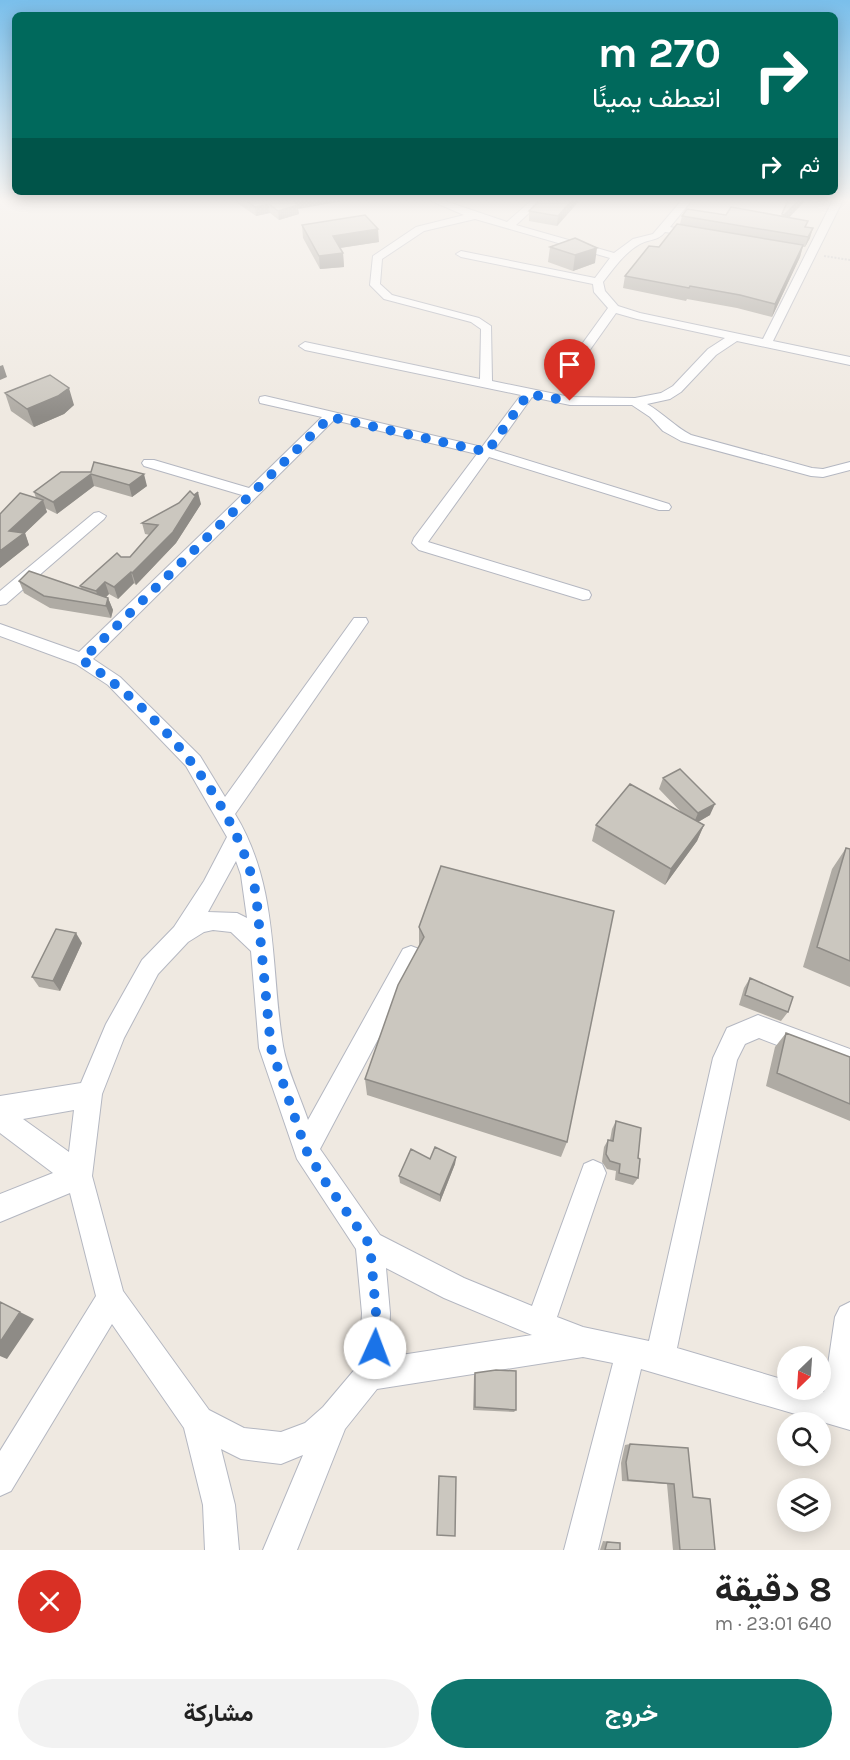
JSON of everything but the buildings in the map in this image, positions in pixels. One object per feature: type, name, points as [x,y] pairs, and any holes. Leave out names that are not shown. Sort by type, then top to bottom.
[{"type":"street","points":[[376,272],[375,285],[388,297],[475,320],[487,328],[486,385]]},
{"type":"street","points":[[551,272],[598,282]]},
{"type":"street","points":[[605,272],[598,282],[600,292],[614,308],[663,323],[850,361]]},
{"type":"street","points":[[766,345],[798,272]]},
{"type":"street","points":[[578,358],[614,308]]},
{"type":"street","points":[[305,346],[528,394],[585,402],[619,400],[635,402],[664,396],[677,389],[712,352],[733,338]]},
{"type":"street","points":[[528,394],[420,543],[424,547],[583,595]]},
{"type":"street","points":[[265,400],[487,452],[664,507]]},
{"type":"street","points":[[635,402],[655,414],[668,428],[686,438],[811,472],[823,472],[850,466]]},
{"type":"street","points":[[82,660],[330,417]]},
{"type":"street","points":[[149,463],[252,493]]},
{"type":"street","points":[[0,600],[99,516]]},
{"type":"street","points":[[224,813],[360,622]]},
{"type":"street","points":[[0,630],[82,660],[114,681],[193,761],[238,837],[252,875],[262,947],[271,1048],[306,1150],[324,1180],[370,1245],[454,1288],[583,1342],[645,1355],[843,1413],[850,1317]]},
{"type":"street","points":[[222,1550],[219,1505],[198,1421],[111,1298],[79,1176],[89,1094],[114,1032],[150,967],[180,935],[212,887],[238,837]]},
{"type":"street","points":[[180,935],[198,924],[213,920],[237,923],[262,947]]},
{"type":"street","points":[[306,1150],[411,957]]},
{"type":"street","points":[[581,1550],[645,1355],[725,1058],[736,1036],[758,1026],[850,1061]]},
{"type":"street","points":[[0,1109],[54,1102],[89,1094]]},
{"type":"street","points":[[0,1117],[79,1176]]},
{"type":"street","points":[[540,1324],[593,1173]]},
{"type":"street","points":[[0,1208],[79,1176]]},
{"type":"street","points":[[198,1421],[241,1443],[281,1448],[315,1435],[334,1418],[369,1375],[375,1348],[376,1313],[370,1245]]},
{"type":"street","points":[[0,1480],[111,1298]]},
{"type":"street","points":[[369,1375],[583,1342]]},
{"type":"street","points":[[280,1550],[334,1418]]},
{"type":"route","points":[[375,1348],[376,1313],[370,1245],[324,1180],[306,1150],[271,1048],[256,894],[252,875],[238,837],[193,761],[114,681],[82,660],[330,417],[487,452],[528,394],[570,401]]}]
